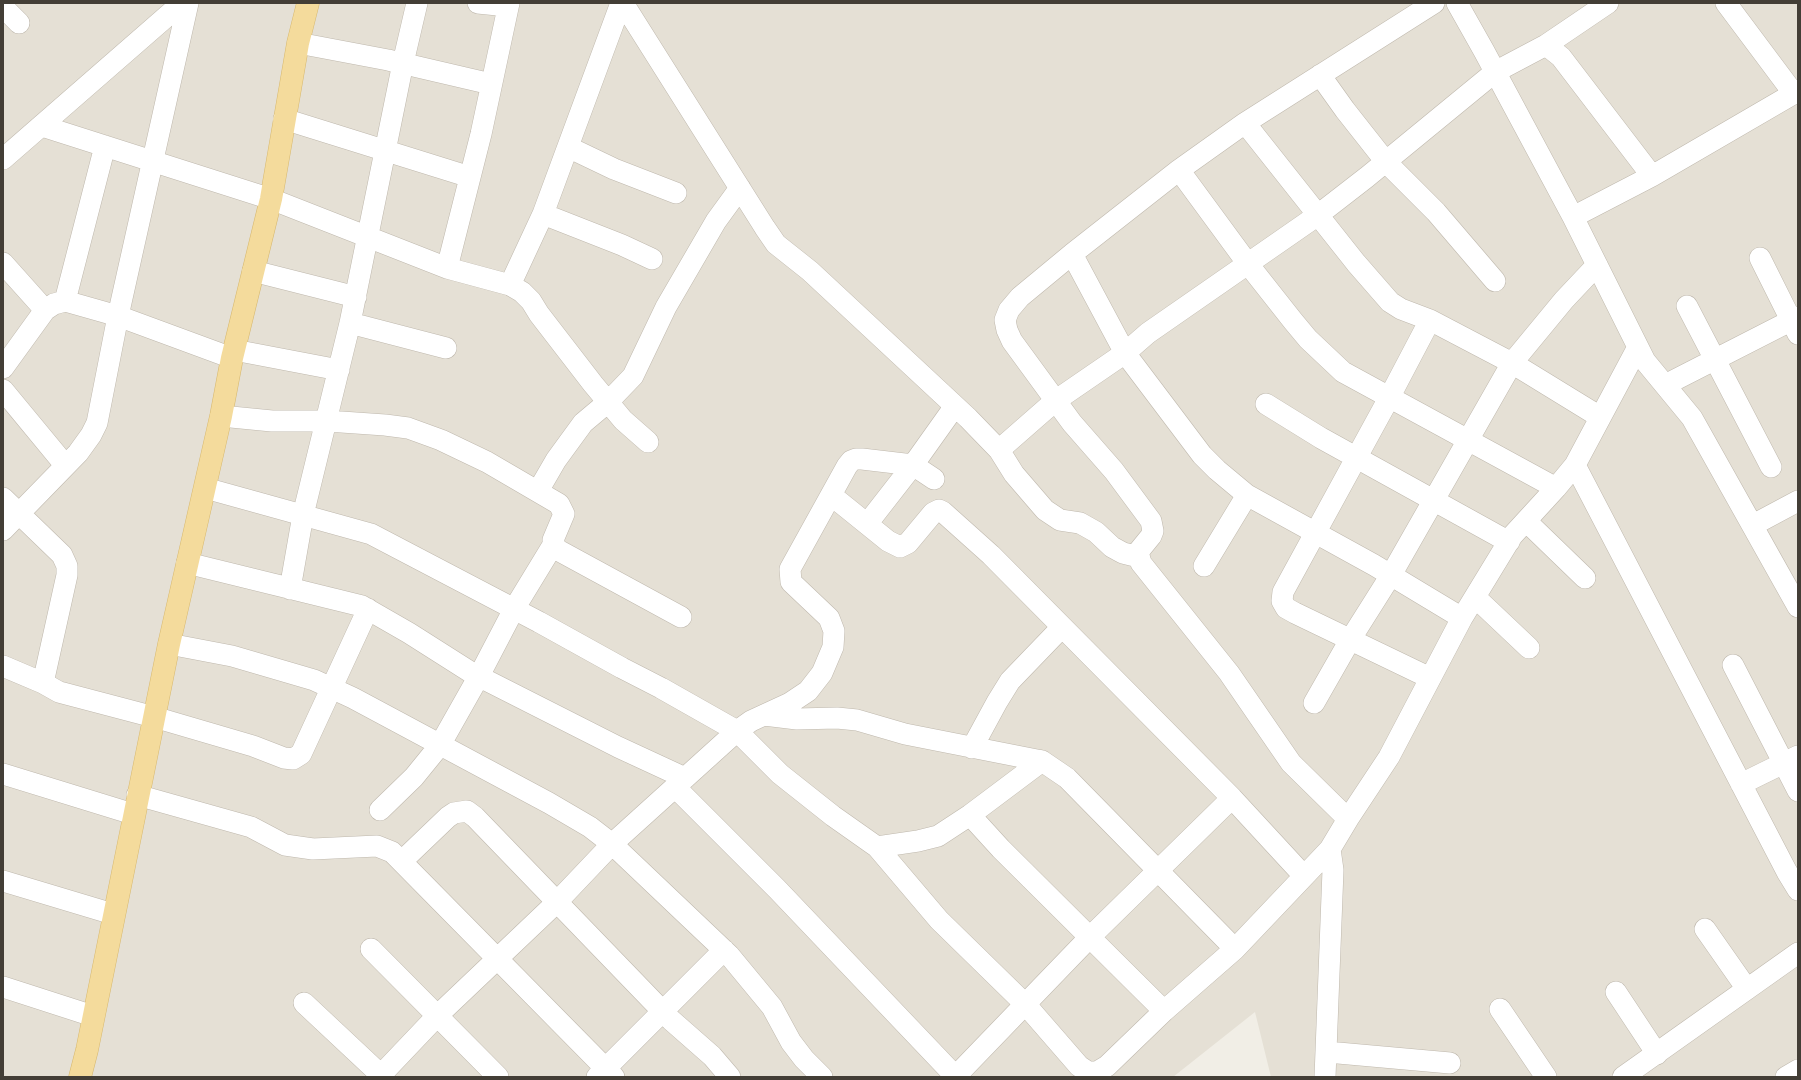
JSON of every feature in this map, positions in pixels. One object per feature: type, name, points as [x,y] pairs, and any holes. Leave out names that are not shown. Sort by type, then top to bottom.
[{"type":"main road","points":[[80,1077],[168,644],[205,488],[233,354],[271,199],[298,43],[308,3]]},
{"type":"street","points":[[3,159],[182,3]]},
{"type":"street","points":[[3,530],[65,465],[91,435],[97,423],[118,316],[188,3]]},
{"type":"street","points":[[290,589],[303,515],[327,422],[356,297],[403,63],[417,3]]},
{"type":"street","points":[[447,268],[492,84],[509,5],[478,3]]},
{"type":"street","points":[[510,285],[544,214],[622,3]]},
{"type":"street","points":[[622,3],[776,244],[810,271],[955,406],[999,450],[1014,474],[1045,510],[1060,520],[1080,523],[1096,532],[1112,547],[1123,553],[1139,557]]},
{"type":"street","points":[[1348,820],[1291,763],[1229,673],[1141,563],[1138,552],[1151,536],[1153,531],[1151,521],[1114,471],[1098,454],[1056,401],[1012,341],[1007,330],[1005,320],[1009,310],[1020,297],[1179,170],[1245,123],[1434,3]]},
{"type":"street","points":[[999,450],[1056,401],[1125,353],[1148,333],[1318,215],[1386,162],[1495,72],[1546,45],[1608,3]]},
{"type":"street","points":[[1573,217],[1652,176],[1796,92],[1726,3]]},
{"type":"street","points":[[1464,6],[1495,72],[1573,217],[1645,360],[1692,418],[1798,607]]},
{"type":"street","points":[[3,7],[19,23]]},
{"type":"street","points":[[298,43],[403,63],[492,84]]},
{"type":"street","points":[[1546,45],[1561,57],[1652,176]]},
{"type":"street","points":[[1320,75],[1345,110],[1386,162],[1436,212],[1495,281]]},
{"type":"street","points":[[284,119],[470,177]]},
{"type":"street","points":[[1245,123],[1356,264],[1390,302],[1401,309],[1430,320],[1512,363],[1600,417]]},
{"type":"street","points":[[42,126],[271,199],[447,268],[510,285],[522,292],[531,301],[539,314],[593,384],[623,420],[648,442]]},
{"type":"street","points":[[65,301],[105,146]]},
{"type":"street","points":[[568,147],[614,169],[676,194]]},
{"type":"street","points":[[1179,170],[1248,264],[1293,321],[1328,359],[1343,372],[1556,488]]},
{"type":"street","points":[[538,491],[556,460],[583,423],[608,402],[633,376],[666,307],[716,222],[740,188]]},
{"type":"street","points":[[544,214],[652,258]]},
{"type":"street","points":[[1072,254],[1125,353],[1202,455],[1234,486],[1247,495],[1391,575],[1462,618]]},
{"type":"street","points":[[1665,385],[1715,360],[1796,324],[1760,258]]},
{"type":"street","points":[[3,263],[46,310]]},
{"type":"street","points":[[1314,703],[1350,640],[1391,575],[1512,363],[1564,300],[1597,265]]},
{"type":"street","points":[[254,271],[356,297]]},
{"type":"street","points":[[3,368],[46,310],[54,304],[70,301],[233,354],[339,370]]},
{"type":"street","points":[[1687,306],[1771,467]]},
{"type":"street","points":[[1430,320],[1283,592],[1282,601],[1286,608],[1430,678]]},
{"type":"street","points":[[350,323],[446,348]]},
{"type":"street","points":[[205,488],[371,534],[661,688],[737,731],[780,774],[833,816],[877,847],[939,920],[1026,1005],[1079,1066],[1088,1072],[1097,1072],[1107,1066],[1164,1011],[1235,949],[1330,849],[1389,757],[1474,597],[1509,542],[1575,465],[1638,347]]},
{"type":"street","points":[[3,390],[65,465]]},
{"type":"street","points":[[1266,404],[1320,438],[1509,542]]},
{"type":"street","points":[[867,524],[913,465],[955,406]]},
{"type":"street","points":[[221,416],[272,421],[327,422],[392,426],[423,432],[487,462],[559,504],[563,509],[564,514],[552,540],[556,549],[681,617]]},
{"type":"street","points":[[304,1003],[381,1076],[437,1016],[556,902],[612,844],[737,731],[751,721],[790,703],[808,691],[822,673],[833,647],[834,631],[829,618],[795,586],[790,576],[790,569],[847,466],[856,459],[913,465],[934,479]]},
{"type":"street","points":[[1575,465],[1741,784],[1798,890]]},
{"type":"street","points":[[831,495],[888,541],[900,547],[908,543],[934,513],[939,510],[943,512],[991,555],[1232,798],[1304,876]]},
{"type":"street","points":[[1204,566],[1247,495]]},
{"type":"street","points":[[3,498],[62,555],[67,566],[67,575],[43,683]]},
{"type":"street","points":[[1752,525],[1798,501]]},
{"type":"street","points":[[1526,521],[1585,578]]},
{"type":"street","points":[[380,810],[414,777],[440,745],[479,676],[514,609],[553,545]]},
{"type":"street","points":[[187,564],[362,606],[479,676],[618,747],[680,783],[777,889],[956,1077],[1089,938],[1232,798]]},
{"type":"street","points":[[1474,597],[1529,648]]},
{"type":"street","points":[[3,666],[60,692],[154,717],[253,746],[284,758],[293,759],[301,754],[330,688],[368,609]]},
{"type":"street","points":[[972,748],[997,702],[1010,682],[1062,627]]},
{"type":"street","points":[[168,644],[232,656],[314,680],[353,698],[549,803],[590,827],[612,844],[724,950],[772,1007],[791,1042],[804,1059],[822,1077]]},
{"type":"street","points":[[1733,665],[1791,760],[1798,790]]},
{"type":"street","points":[[763,715],[797,719],[837,718],[857,720],[906,734],[1042,761],[1067,778],[1235,949]]},
{"type":"street","points":[[1741,784],[1791,760]]},
{"type":"street","points":[[877,847],[918,841],[938,836],[970,815],[1042,761]]},
{"type":"street","points":[[3,774],[135,804],[251,827],[285,845],[313,849],[377,846],[392,852],[498,959],[605,1074],[662,1011],[724,950]]},
{"type":"street","points":[[402,861],[448,817],[454,813],[467,811],[662,1011],[712,1056],[730,1077]]},
{"type":"street","points":[[970,815],[1001,849],[1089,938],[1164,1011]]},
{"type":"street","points":[[1325,1077],[1333,870],[1330,849]]},
{"type":"street","points":[[3,880],[113,914]]},
{"type":"street","points":[[1705,930],[1747,989]]},
{"type":"street","points":[[371,948],[498,1077]]},
{"type":"street","points":[[1623,1077],[1798,953]]},
{"type":"street","points":[[3,987],[93,1016]]},
{"type":"street","points":[[1616,992],[1657,1054]]},
{"type":"street","points":[[1500,1009],[1546,1077]]},
{"type":"street","points":[[1327,1052],[1450,1063]]},
{"type":"street","points":[[1786,1077],[1798,1070]]},
{"type":"shaded area","points":[[3,3],[1798,3],[1798,1077],[1271,1077],[1255,1012],[1173,1077],[3,1077]]}]
